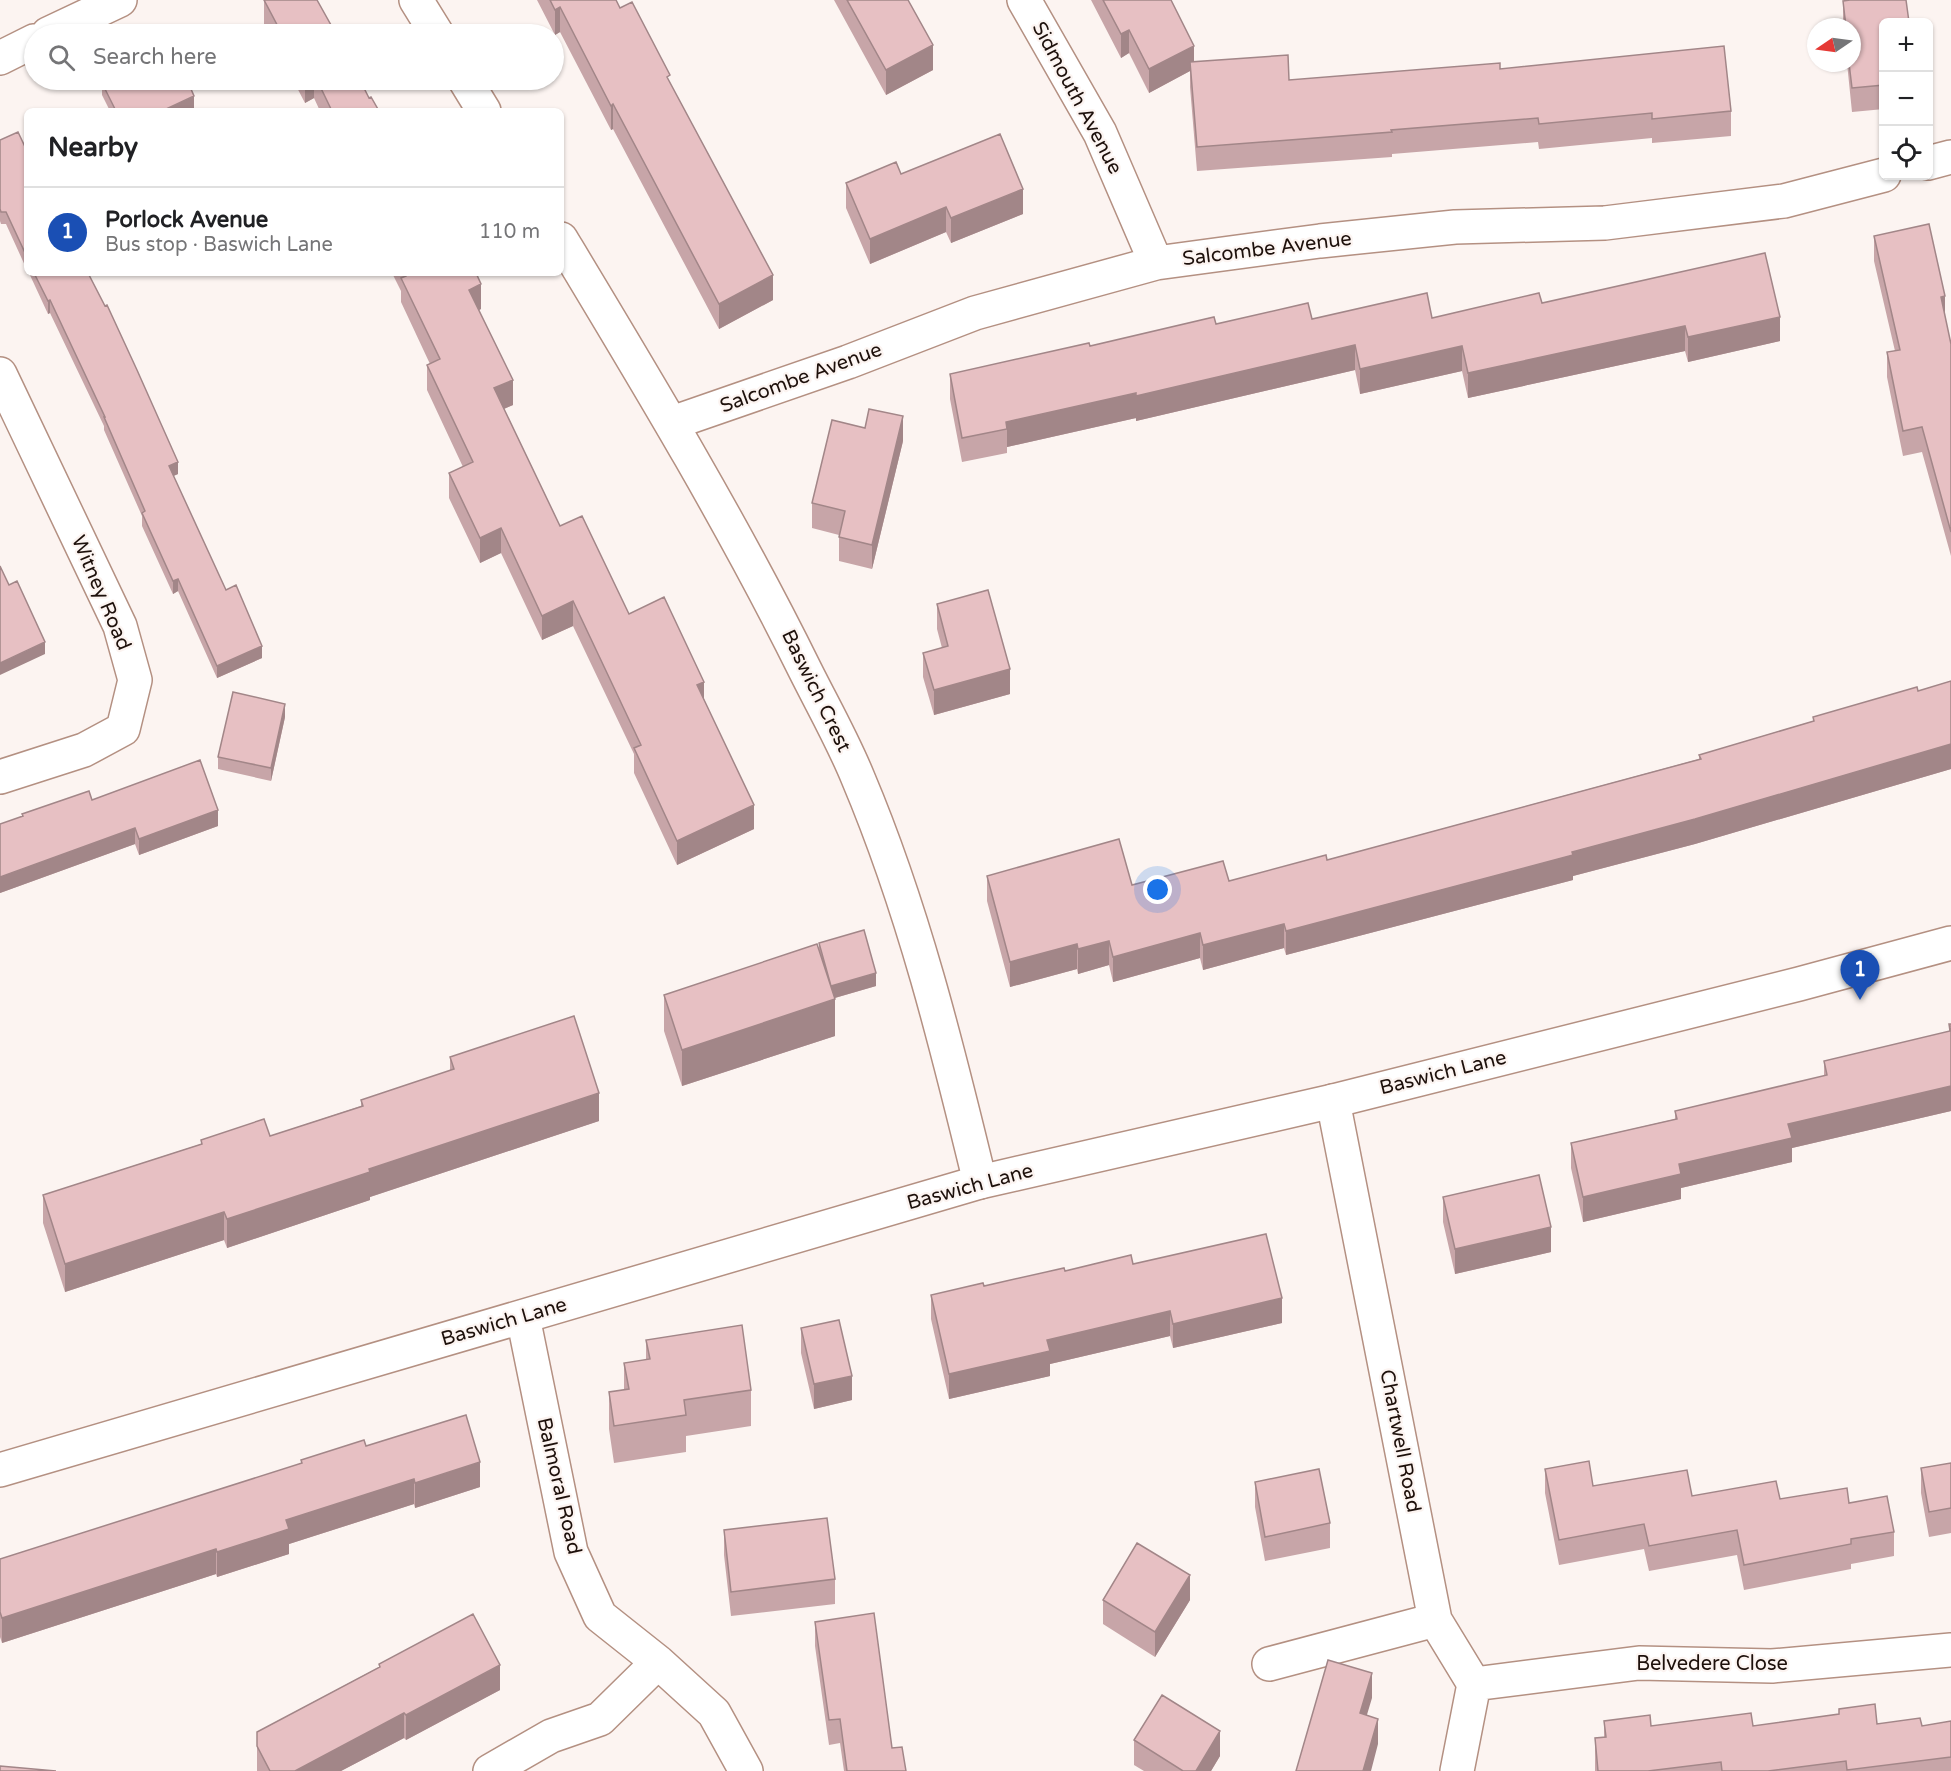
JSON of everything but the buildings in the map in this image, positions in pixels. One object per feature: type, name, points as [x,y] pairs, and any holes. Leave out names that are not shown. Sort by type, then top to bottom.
[{"type":"street","points":[[69,24],[120,0]]},
{"type":"street","points":[[416,0],[431,24]]},
{"type":"street","name":"Sidmouth Avenue","points":[[1024,0],[1100,133],[1156,263]]},
{"type":"street","points":[[0,58],[24,46]]},
{"type":"street","points":[[471,90],[482,108]]},
{"type":"street","points":[[1933,162],[1951,157]]},
{"type":"street","name":"Salcombe Avenue","points":[[672,423],[848,362],[975,313],[1156,263],[1320,241],[1455,227],[1605,223],[1784,201],[1879,176]]},
{"type":"street","name":"Baswich Crest","points":[[564,244],[672,423],[779,617],[858,777],[897,879],[944,1035],[980,1182]]},
{"type":"street","name":"Witney Road","points":[[0,374],[120,626],[135,680],[123,729],[84,750],[0,777]]},
{"type":"street","name":"Baswich Lane","points":[[0,1470],[980,1182],[1333,1101],[1799,984],[1951,943]]},
{"type":"street","name":"Chartwell Road","points":[[1333,1101],[1435,1620],[1474,1684]]},
{"type":"street","name":"Balmoral Road","points":[[523,1317],[571,1552],[600,1616],[658,1662],[714,1713],[746,1771]]},
{"type":"street","points":[[1269,1664],[1435,1620]]},
{"type":"street","name":"Belvedere Close","points":[[1474,1684],[1639,1663],[1772,1666],[1951,1650]]},
{"type":"street","points":[[490,1771],[551,1736],[600,1719],[658,1662]]},
{"type":"street","points":[[1457,1771],[1474,1684]]},
{"type":"place","name":"Porlock Avenue","points":[[1860,1000]]}]
